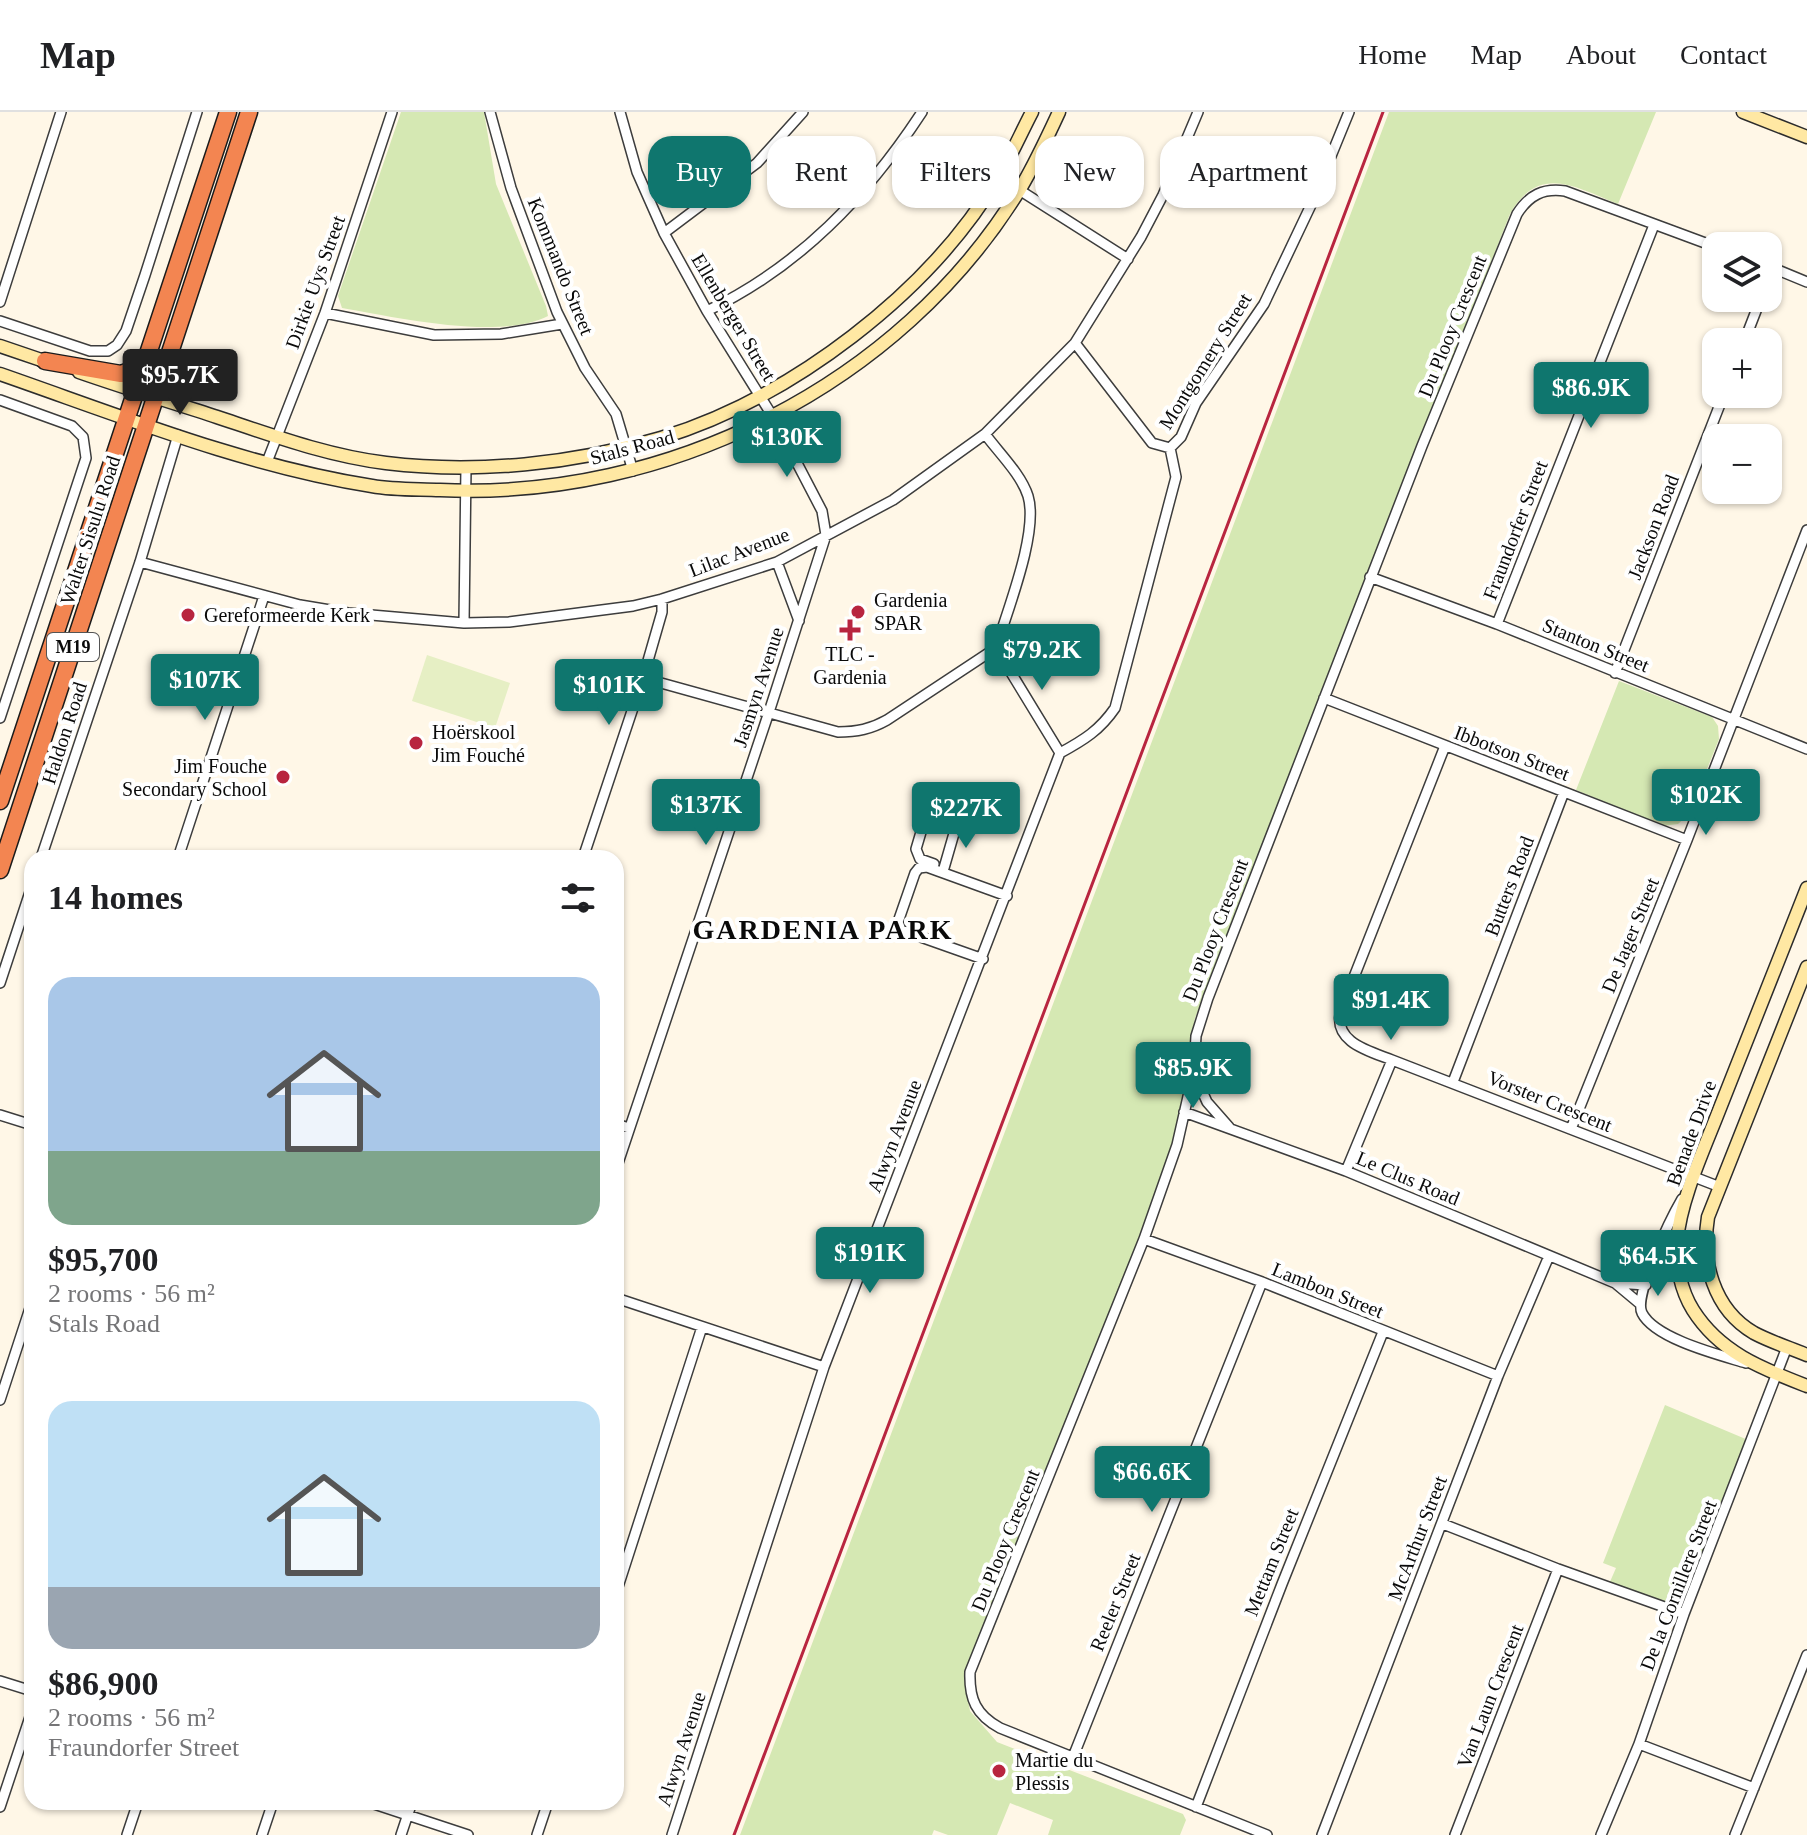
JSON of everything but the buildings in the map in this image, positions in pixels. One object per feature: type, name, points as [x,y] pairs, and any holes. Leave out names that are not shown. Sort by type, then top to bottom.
[{"type":"highway","name":"Walter Sisulu Road","points":[[0,801],[228,112]]},
{"type":"highway","name":"Walter Sisulu Road","points":[[0,870],[249,112]]},
{"type":"highway","points":[[220,139],[238,145]]},
{"type":"highway","points":[[189,235],[206,240]]},
{"type":"highway","points":[[45,361],[121,374],[134,369],[148,353]]},
{"type":"street","points":[[0,302],[61,112]]},
{"type":"street","points":[[0,321],[90,351],[108,351],[117,345],[126,331],[197,112]]},
{"type":"street","name":"Dirkie Uys Street","points":[[267,462],[325,313],[392,112]]},
{"type":"street","name":"Kommando Street","points":[[490,112],[511,188],[562,324],[585,368],[616,414],[633,471]]},
{"type":"street","name":"Ellenberger Street","points":[[620,112],[637,172],[664,233],[707,311],[773,417],[822,511],[826,535]]},
{"type":"street","points":[[664,233],[757,163],[803,112]]},
{"type":"street","points":[[707,311],[767,277],[823,232],[871,184],[922,112]]},
{"type":"street","name":"Stals Road","points":[[1019,138],[1032,112]]},
{"type":"street","name":"Stals Road","points":[[1019,190],[1059,112]]},
{"type":"street","name":"Lilac Avenue","points":[[140,562],[264,596],[348,613],[464,623],[557,617],[662,599],[777,562],[893,500],[985,434],[1075,343],[1128,259],[1163,195],[1198,112]]},
{"type":"street","name":"Montgomery Street","points":[[1060,753],[1089,738],[1104,725],[1115,708],[1176,477],[1170,448],[1181,437],[1196,403],[1264,304],[1311,205],[1349,112]]},
{"type":"street","points":[[1743,112],[1807,137]]},
{"type":"street","name":"Du Plooy Crescent","points":[[1267,1835],[987,1721],[971,1698],[970,1672],[1144,1239],[1177,1145],[1194,1070],[1194,1049],[1201,1017],[1370,577],[1517,214],[1524,203],[1541,191],[1552,189],[1565,191],[1702,242]]},
{"type":"street","points":[[1019,190],[1128,259]]},
{"type":"street","name":"Stals Road","points":[[0,346],[276,437],[386,463],[466,467],[579,457],[661,438],[760,396],[829,352],[896,300],[928,268],[977,208]]},
{"type":"street","name":"Stals Road","points":[[0,374],[267,462],[373,487],[466,491],[541,488],[633,471],[699,449],[773,417],[852,368],[898,330],[970,257],[1006,208]]},
{"type":"street","name":"Fraundorfer Street","points":[[1497,624],[1654,225]]},
{"type":"street","points":[[1782,272],[1807,282]]},
{"type":"street","points":[[325,313],[434,335],[501,334],[562,324]]},
{"type":"street","points":[[1075,343],[1152,443],[1170,448]]},
{"type":"street","points":[[0,400],[72,426],[83,437],[86,458],[0,718]]},
{"type":"street","name":"Jackson Road","points":[[1615,673],[1719,408]]},
{"type":"street","points":[[643,678],[838,732],[864,730],[887,720],[996,648],[1028,537],[1030,516],[1023,487],[985,434]]},
{"type":"street","name":"Haldon Road","points":[[44,850],[140,562],[178,435]]},
{"type":"street","points":[[464,623],[466,467]]},
{"type":"street","name":"De Jager Street","points":[[1571,1129],[1807,530]]},
{"type":"street","name":"Jasmyn Avenue","points":[[624,1144],[826,535]]},
{"type":"street","points":[[777,562],[799,621]]},
{"type":"street","name":"Stanton Street","points":[[1370,577],[1497,624],[1807,749]]},
{"type":"street","points":[[181,850],[264,596]]},
{"type":"street","points":[[586,850],[643,678],[662,612],[662,599]]},
{"type":"street","points":[[996,648],[1060,753]]},
{"type":"street","name":"Ibbotson Street","points":[[1324,698],[1687,840]]},
{"type":"street","name":"Vorster Crescent","points":[[1445,746],[1339,1018],[1344,1035],[1350,1041],[1392,1060],[1720,1187]]},
{"type":"street","name":"Alwyn Avenue","points":[[672,1835],[824,1367],[1060,753]]},
{"type":"street","name":"Butters Road","points":[[1453,1082],[1564,792]]},
{"type":"street","points":[[929,805],[920,829],[917,855],[920,859],[1008,893]]},
{"type":"street","points":[[944,868],[957,823]]},
{"type":"street","points":[[983,959],[901,930],[898,922],[915,873],[919,868],[927,867],[1008,893]]},
{"type":"street","name":"Benade Drive","points":[[1807,888],[1694,1177],[1677,1239],[1677,1264],[1683,1286],[1693,1310],[1710,1331],[1729,1349],[1757,1367],[1807,1386]]},
{"type":"street","points":[[0,983],[24,910]]},
{"type":"street","points":[[1807,967],[1708,1217],[1705,1236],[1705,1253],[1715,1289],[1737,1320],[1753,1332],[1807,1355]]},
{"type":"street","points":[[1346,1171],[1392,1060]]},
{"type":"street","points":[[1194,1070],[1196,1082],[1207,1102],[1231,1130]]},
{"type":"street","name":"Le Clus Road","points":[[1184,1112],[1346,1171],[1615,1283],[1639,1303],[1646,1319],[1659,1330],[1689,1344],[1757,1367]]},
{"type":"street","points":[[0,1115],[24,1122]]},
{"type":"street","points":[[624,1126],[629,1128]]},
{"type":"street","points":[[1639,1303],[1665,1230],[1694,1177]]},
{"type":"street","name":"Lambon Street","points":[[1144,1239],[1262,1282],[1498,1376]]},
{"type":"street","name":"McArthur Street","points":[[1322,1835],[1498,1376],[1549,1256]]},
{"type":"street","name":"Reeler Street","points":[[1073,1757],[1262,1282]]},
{"type":"street","name":"Le Clus Road","points":[[1615,1283],[1646,1285]]},
{"type":"street","points":[[624,1301],[824,1367]]},
{"type":"street","points":[[624,1568],[702,1327]]},
{"type":"street","name":"Mettam Street","points":[[1196,1807],[1383,1332]]},
{"type":"street","points":[[0,1400],[24,1337]]},
{"type":"street","name":"De la Cornillere Street","points":[[1601,1835],[1639,1744],[1684,1614],[1787,1347]]},
{"type":"street","points":[[1443,1524],[1684,1614]]},
{"type":"street","name":"Van Laun Crescent","points":[[1455,1835],[1558,1569]]},
{"type":"street","points":[[1735,1835],[1807,1655]]},
{"type":"street","points":[[0,1681],[24,1688]]},
{"type":"street","points":[[0,1807],[24,1733]]},
{"type":"street","points":[[1639,1744],[1754,1788]]},
{"type":"street","points":[[127,1835],[135,1810]]},
{"type":"street","points":[[262,1835],[270,1810]]},
{"type":"street","points":[[393,1810],[468,1835]]},
{"type":"street","points":[[401,1835],[410,1810]]},
{"type":"street","points":[[537,1835],[545,1810]]},
{"type":"green space","points":[[401,112],[484,112],[496,184],[548,316],[502,327],[475,327],[342,308],[338,296]]},
{"type":"green space","points":[[1389,112],[1656,112],[1618,204],[1573,186],[1546,184],[1521,198],[1510,214],[1195,1018],[1177,1140],[969,1672],[967,1694],[970,1711],[997,1742],[1183,1814],[1186,1820],[1180,1835],[1048,1835],[1053,1820],[1010,1803],[997,1835],[948,1835],[934,1830],[932,1835],[740,1835]]},
{"type":"green space","points":[[427,655],[510,683],[495,728],[412,701]]},
{"type":"green space","points":[[1619,681],[1712,717],[1718,726],[1719,739],[1689,814],[1678,824],[1662,826],[1576,790]]},
{"type":"green space","points":[[1665,1405],[1748,1440],[1686,1597],[1677,1606],[1666,1607],[1609,1584],[1616,1568],[1603,1563]]},
{"type":"railway","points":[[734,1835],[1383,112]]},
{"type":"place","name":"Gardenia SPAR","points":[[858,612]]},
{"type":"place","name":"Gereformeerde Kerk","points":[[188,615]]},
{"type":"place","name":"TLC - Gardenia","points":[[850,630]]},
{"type":"place","name":"Hoërskool Jim Fouché","points":[[416,743]]},
{"type":"place","name":"Jim Fouche Secondary School","points":[[283,777]]},
{"type":"place","name":"Martie du Plessis","points":[[999,1771]]},
{"type":"district","name":"GARDENIA PARK","points":[[823,929]]}]
